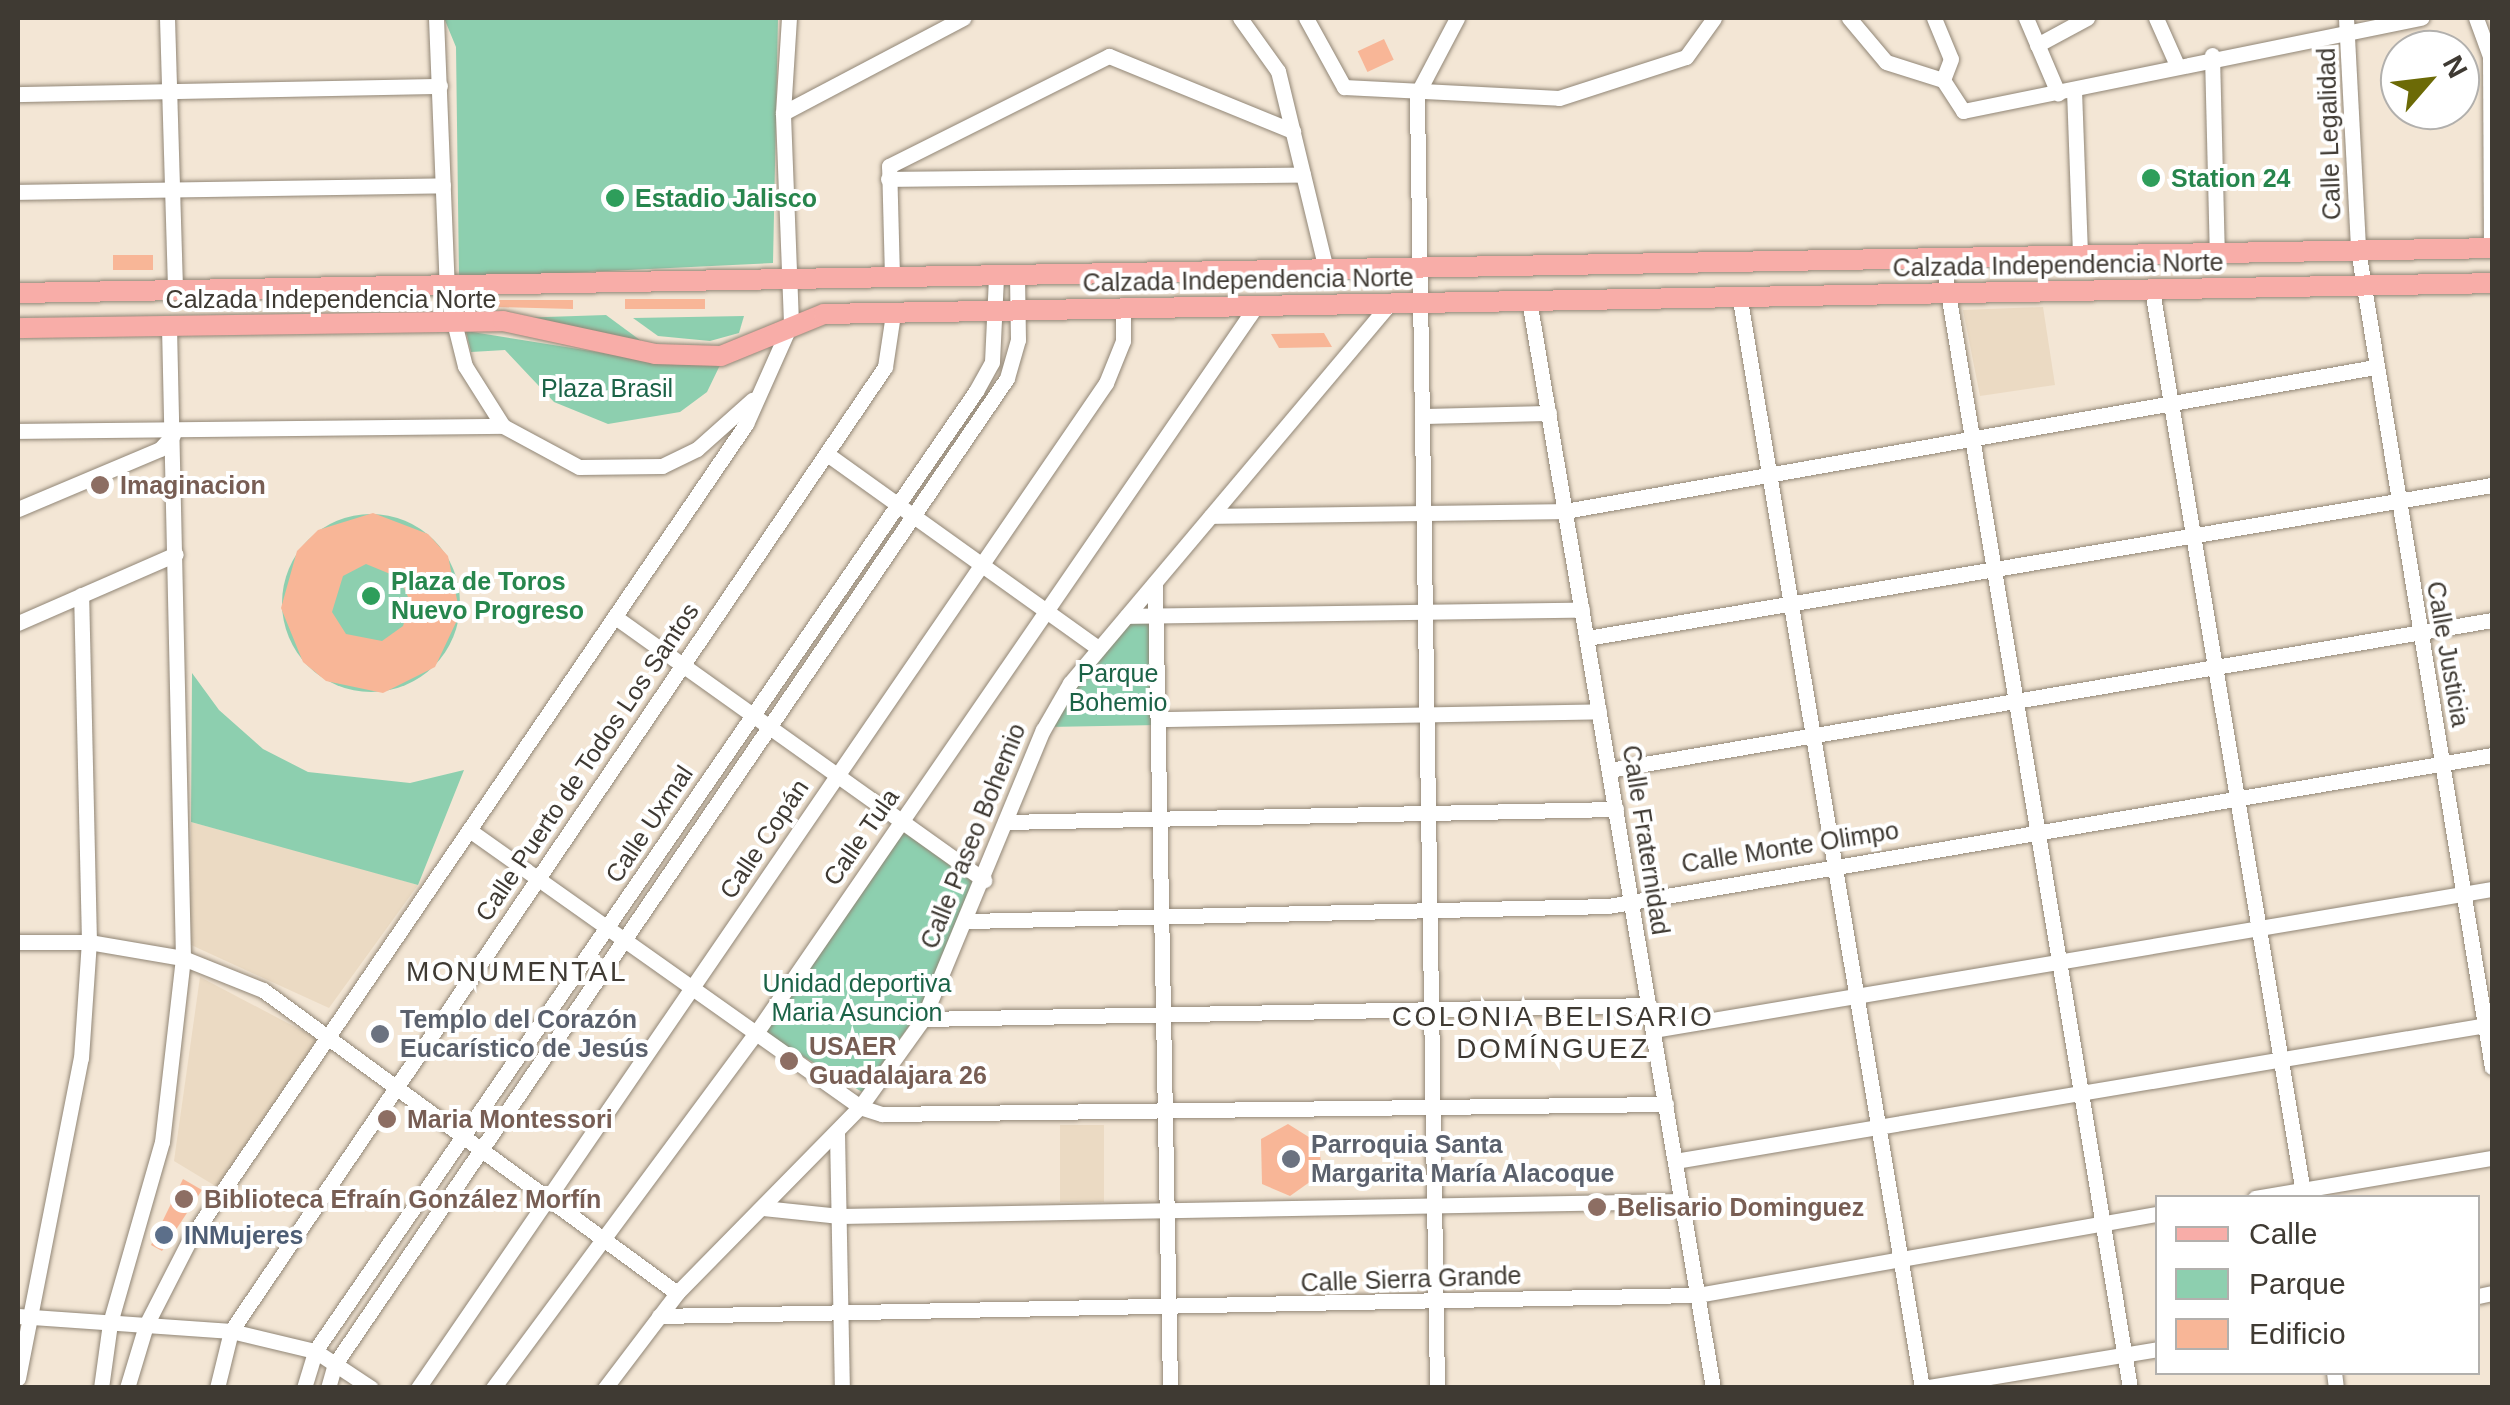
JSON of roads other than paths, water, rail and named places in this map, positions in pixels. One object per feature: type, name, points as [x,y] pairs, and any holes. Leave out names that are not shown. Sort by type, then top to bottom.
[{"type":"main road","name":"Calzada Independencia Norte","points":[[18,294],[2492,248]]},
{"type":"main road","name":"Calzada Independencia Norte","points":[[18,328],[503,321],[707,357],[742,350],[790,323],[894,314],[1739,294],[2492,283]]},
{"type":"street","points":[[166,18],[175,291]]},
{"type":"street","points":[[436,18],[446,285],[465,366],[503,426],[579,467],[662,466],[697,449],[755,398]]},
{"type":"street","points":[[127,1388],[146,1325],[190,1239],[618,619],[755,398],[790,323],[784,113],[789,18]]},
{"type":"street","points":[[784,113],[964,18]]},
{"type":"street","points":[[1240,18],[1278,71],[1326,270]]},
{"type":"street","points":[[1306,18],[1344,87],[1417,94],[1577,94],[1686,57],[1714,18]]},
{"type":"street","points":[[1437,1388],[1417,94],[1457,18]]},
{"type":"street","points":[[1849,18],[1886,62],[1943,80],[1960,111],[2066,92],[2348,24],[2422,18]]},
{"type":"street","points":[[1943,80],[1951,63],[1935,21],[1953,18]]},
{"type":"street","points":[[2026,18],[2037,45],[2066,92],[2080,256]]},
{"type":"street","points":[[2058,18],[2064,34]]},
{"type":"street","points":[[2037,45],[2064,34],[2087,18]]},
{"type":"street","points":[[2156,18],[2176,63]]},
{"type":"street","points":[[2476,18],[2490,56],[2492,248]]},
{"type":"street","name":"Calle Legalidad","points":[[2348,24],[2358,250]]},
{"type":"street","points":[[892,278],[888,179],[894,162],[1115,55],[1292,131]]},
{"type":"street","points":[[2212,55],[2216,253]]},
{"type":"street","points":[[18,94],[440,86]]},
{"type":"street","points":[[888,179],[1303,175]]},
{"type":"street","points":[[18,192],[443,185]]},
{"type":"street","name":"Calle Justicia","points":[[2358,250],[2441,764],[2489,1025],[2492,1067]]},
{"type":"street","points":[[1942,257],[2130,1388]]},
{"type":"street","name":"Calle Uxmal","points":[[328,1388],[336,1364],[1006,378],[1018,311],[1006,275]]},
{"type":"street","name":"Calle Uxmal","points":[[304,1388],[315,1351],[468,1134],[992,362],[995,312],[1006,275]]},
{"type":"street","points":[[2152,290],[2262,928],[2303,1193],[2492,1158]]},
{"type":"street","points":[[1739,294],[1923,1388],[2155,1349]]},
{"type":"street","name":"Calle Fraternidad","points":[[1529,300],[1712,1388]]},
{"type":"street","name":"Calle Paseo Bohemio","points":[[605,1388],[677,1293],[860,1107],[923,1019],[968,921],[1043,730],[1096,646],[1127,616],[1390,303]]},
{"type":"street","name":"Calle Tula","points":[[493,1388],[609,1241],[1256,306]]},
{"type":"street","name":"Calle Copán","points":[[418,1388],[1106,383],[1123,341],[1124,308]]},
{"type":"street","name":"Calle Puerto de Todos Los Santos","points":[[217,1388],[231,1332],[885,367],[894,314]]},
{"type":"street","points":[[101,1388],[110,1323],[162,1142],[184,958],[170,325]]},
{"type":"street","points":[[1211,516],[1565,512],[1971,436],[2173,405],[2375,367]]},
{"type":"street","points":[[1422,416],[1549,413]]},
{"type":"street","points":[[18,431],[173,435],[503,426]]},
{"type":"street","points":[[18,509],[160,448],[173,435]]},
{"type":"street","points":[[827,454],[1096,646]]},
{"type":"street","points":[[1587,638],[2492,485]]},
{"type":"street","points":[[18,623],[176,554]]},
{"type":"street","points":[[1154,583],[1161,719],[1170,1388]]},
{"type":"street","points":[[18,1378],[23,1317],[82,1058],[89,942],[82,595]]},
{"type":"street","points":[[1127,616],[1582,610]]},
{"type":"street","points":[[618,619],[984,880]]},
{"type":"street","points":[[1610,770],[2492,620]]},
{"type":"street","points":[[1161,719],[1599,711]]},
{"type":"street","name":"Calle Monte Olimpo","points":[[968,921],[1431,912],[1630,901],[2492,755]]},
{"type":"street","points":[[1005,822],[1616,809]]},
{"type":"street","points":[[472,832],[860,1107],[882,1114],[1666,1104]]},
{"type":"street","points":[[1653,1030],[2492,889]]},
{"type":"street","points":[[18,942],[89,942],[184,958],[263,990],[332,1034],[677,1293]]},
{"type":"street","points":[[923,1019],[1649,1004]]},
{"type":"street","points":[[1676,1161],[2489,1025]]},
{"type":"street","points":[[837,1133],[842,1388]]},
{"type":"street","points":[[763,1208],[840,1216],[1682,1201]]},
{"type":"street","name":"Calle Sierra Grande","points":[[659,1316],[1168,1310],[1697,1295],[1900,1256],[2155,1215]]},
{"type":"street","points":[[23,1317],[231,1332],[315,1351],[371,1388]]},
{"type":"place","name":"Station 24","points":[[2151,178]]},
{"type":"place","name":"Estadio Jalisco","points":[[615,198]]},
{"type":"place","name":"Imaginacion","points":[[100,485]]},
{"type":"place","name":"Plaza de Toros Nuevo Progreso","points":[[371,596]]},
{"type":"place","name":"Templo del Corazón Eucarístico de Jesús","points":[[380,1034]]},
{"type":"place","name":"USAER Guadalajara 26","points":[[789,1061]]},
{"type":"place","name":"Maria Montessori","points":[[387,1119]]},
{"type":"place","name":"Parroquia Santa Margarita María Alacoque","points":[[1291,1159]]},
{"type":"place","name":"Biblioteca Efraín González Morfín","points":[[184,1199]]},
{"type":"place","name":"Belisario Dominguez","points":[[1597,1207]]},
{"type":"place","name":"INMujeres","points":[[164,1235]]},
{"type":"district","name":"MONUMENTAL","points":[[517,972]]},
{"type":"district","name":"COLONIA BELISARIO DOMÍNGUEZ","points":[[1553,1033]]},
{"type":"park label","name":"Plaza Brasil","points":[[607,388]]},
{"type":"park label","name":"Parque Bohemio","points":[[1118,688]]},
{"type":"park label","name":"Unidad deportiva Maria Asuncion","points":[[857,998]]}]
